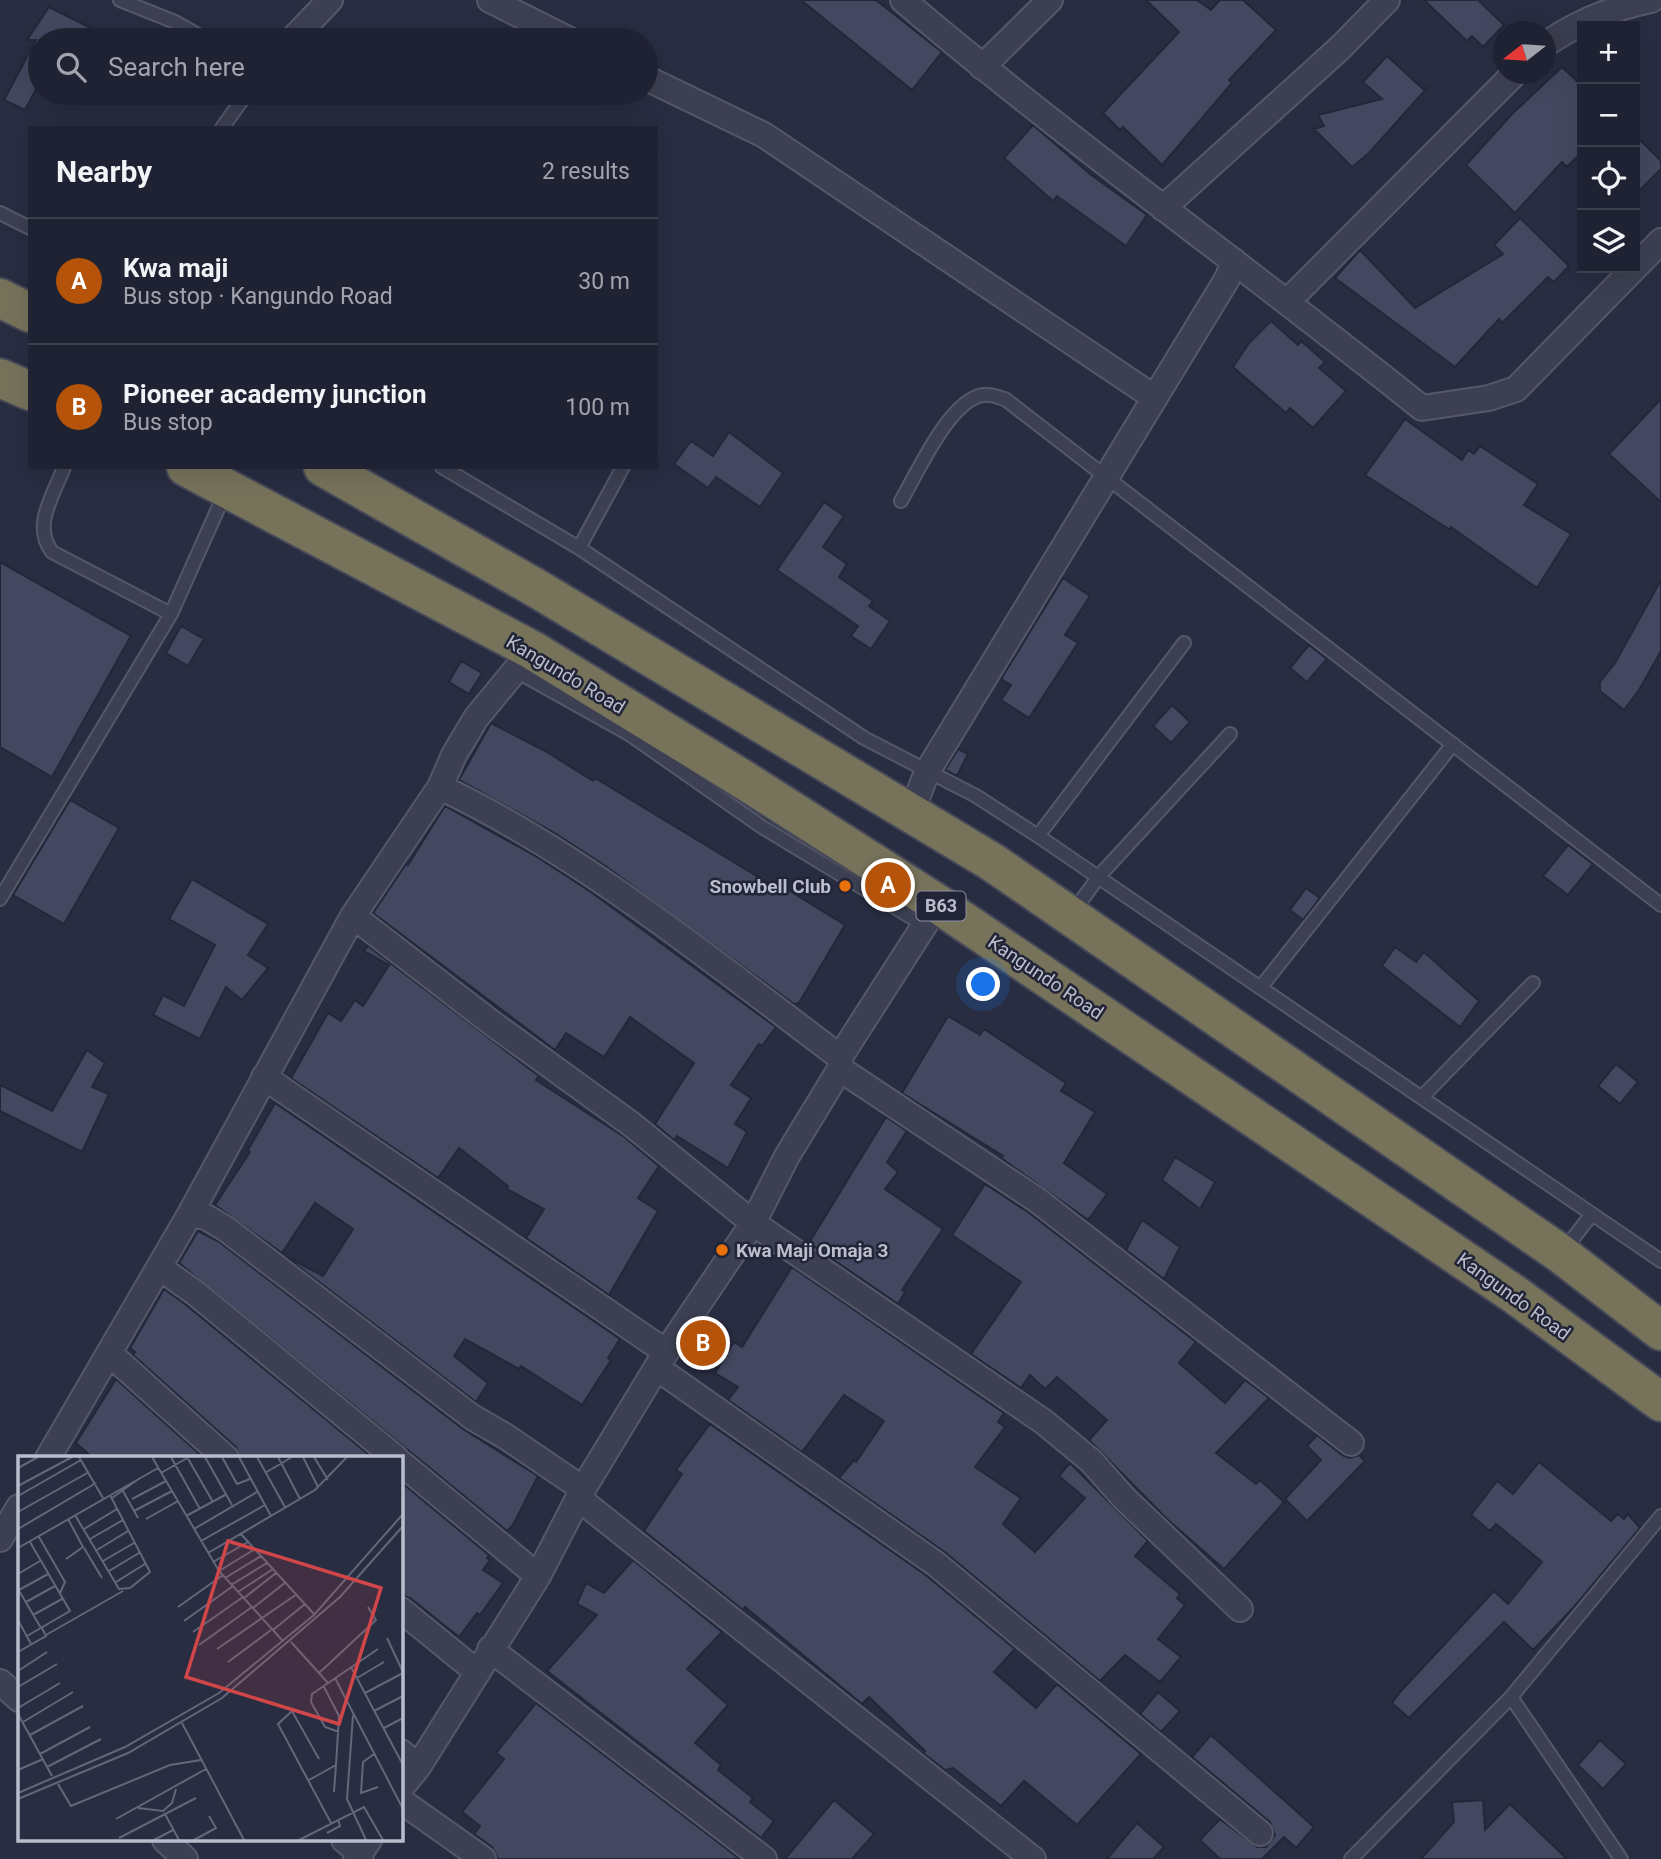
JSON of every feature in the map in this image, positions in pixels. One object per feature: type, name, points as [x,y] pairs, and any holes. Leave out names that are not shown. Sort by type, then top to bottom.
[{"type":"highway","points":[[0,298],[28,312]]},
{"type":"highway","points":[[0,378],[28,390]]},
{"type":"highway","name":"Kangundo Road","points":[[190,469],[289,519],[634,726],[744,780],[931,914],[1514,1294],[1661,1402]]},
{"type":"highway","points":[[327,469],[536,588],[911,813],[1072,914],[1561,1254],[1661,1331]]},
{"type":"street","points":[[303,28],[330,0]]},
{"type":"street","points":[[490,0],[546,28]]},
{"type":"street","points":[[903,0],[982,67],[1288,301],[1422,408],[1489,398],[1516,389],[1661,241]]},
{"type":"street","points":[[982,67],[1050,0]]},
{"type":"street","points":[[1163,208],[1340,48],[1387,0]]},
{"type":"street","points":[[1556,37],[1572,26],[1624,5],[1651,0]]},
{"type":"street","points":[[658,84],[764,135],[1155,398]]},
{"type":"street","points":[[1288,301],[1504,84]]},
{"type":"street","points":[[911,813],[927,772],[1227,279],[1234,261]]},
{"type":"street","points":[[59,1453],[110,1353],[160,1268],[353,916],[440,787],[454,755],[476,718],[524,661]]},
{"type":"street","points":[[440,787],[485,808],[637,906],[840,1063],[1037,1200],[1351,1443]]},
{"type":"street","points":[[402,1784],[409,1759],[477,1672],[538,1576],[580,1494],[662,1360],[753,1223],[787,1156],[840,1063],[931,914]]},
{"type":"street","points":[[353,916],[493,1024],[631,1124],[753,1223],[1044,1422],[1091,1461],[1124,1498],[1240,1609]]},
{"type":"street","points":[[264,1077],[662,1360],[936,1564],[1260,1833]]},
{"type":"street","points":[[190,1214],[206,1217],[226,1229],[471,1417],[505,1436],[1033,1859]]},
{"type":"street","points":[[160,1268],[194,1292],[394,1456]]},
{"type":"street","points":[[110,1353],[224,1456]]},
{"type":"street","points":[[402,1463],[538,1576]]},
{"type":"street","points":[[7,1543],[18,1510]]},
{"type":"street","points":[[402,1611],[477,1672]]},
{"type":"street","points":[[490,1648],[764,1859]]},
{"type":"street","points":[[0,1682],[18,1698]]},
{"type":"street","points":[[402,1802],[483,1859]]},
{"type":"street","points":[[168,1842],[185,1859]]},
{"type":"lane","points":[[120,0],[186,28]]},
{"type":"lane","points":[[223,126],[238,105]]},
{"type":"lane","points":[[0,213],[28,227]]},
{"type":"lane","points":[[901,501],[953,412],[971,399],[987,394],[1005,400],[1661,905]]},
{"type":"lane","points":[[63,469],[40,529],[43,540],[52,552],[171,614]]},
{"type":"lane","points":[[445,469],[579,548],[864,738],[976,796],[1038,835],[1661,1261]]},
{"type":"lane","points":[[579,548],[622,469]]},
{"type":"lane","points":[[0,899],[171,614],[227,489]]},
{"type":"lane","points":[[1038,835],[1184,643]]},
{"type":"lane","points":[[1072,914],[1100,876],[1230,734]]},
{"type":"lane","points":[[1261,987],[1453,744]]},
{"type":"lane","points":[[1422,1097],[1533,983]]},
{"type":"lane","points":[[1561,1254],[1592,1214]]},
{"type":"lane","points":[[1351,1859],[1511,1697],[1661,1516]]},
{"type":"lane","points":[[1511,1697],[1621,1859]]},
{"type":"building","points":[[801,0],[876,0],[942,52],[912,90]]},
{"type":"building","points":[[1146,0],[1197,0],[1211,10],[1220,0],[1243,0],[1276,30],[1229,80],[1232,83],[1162,165],[1123,127],[1120,130],[1103,113],[1179,32]]},
{"type":"building","points":[[1424,0],[1478,0],[1500,21],[1493,21],[1493,37],[1483,47],[1472,36],[1467,41]]},
{"type":"building","points":[[49,7],[91,28],[35,28]]},
{"type":"building","points":[[28,55],[28,104],[25,110],[4,100]]},
{"type":"building","points":[[1387,56],[1423,89],[1427,88],[1369,153],[1352,167],[1314,129],[1324,126],[1318,115],[1382,99],[1363,82]]},
{"type":"building","points":[[1562,67],[1577,81],[1577,157],[1567,167],[1562,162],[1515,213],[1466,165],[1513,113],[1544,84],[1556,84],[1556,73]]},
{"type":"building","points":[[1033,125],[1090,174],[1147,215],[1126,246],[1057,196],[1053,201],[1004,158]]},
{"type":"building","points":[[1640,140],[1661,161],[1661,169],[1640,190]]},
{"type":"building","points":[[1520,218],[1569,266],[1554,282],[1548,277],[1502,323],[1499,319],[1455,367],[1335,278],[1360,250],[1415,308],[1503,254],[1494,245]]},
{"type":"building","points":[[1271,321],[1298,345],[1301,341],[1325,362],[1319,368],[1346,391],[1313,428],[1290,408],[1286,413],[1233,367],[1249,343]]},
{"type":"building","points":[[1661,399],[1661,502],[1609,454]]},
{"type":"building","points":[[1405,419],[1462,460],[1468,450],[1474,454],[1480,446],[1538,484],[1524,505],[1571,534],[1537,588],[1451,527],[1450,530],[1365,475]]},
{"type":"building","points":[[729,432],[783,473],[760,507],[716,477],[708,488],[674,464],[691,441],[713,456]]},
{"type":"building","points":[[824,502],[844,516],[823,547],[847,564],[839,577],[873,601],[869,606],[890,621],[871,649],[851,636],[858,626],[777,570]]},
{"type":"building","points":[[0,562],[131,636],[52,777],[0,747]]},
{"type":"building","points":[[1063,578],[1090,596],[1065,635],[1078,643],[1029,718],[1001,700],[1011,685],[1001,679]]},
{"type":"building","points":[[1661,580],[1661,651],[1624,710],[1600,691],[1600,682],[1615,663]]},
{"type":"building","points":[[181,626],[204,639],[188,666],[166,653]]},
{"type":"building","points":[[1309,645],[1327,659],[1307,682],[1290,668]]},
{"type":"building","points":[[461,661],[482,673],[469,694],[449,682]]},
{"type":"building","points":[[1172,705],[1190,722],[1171,743],[1153,726]]},
{"type":"building","points":[[491,723],[547,752],[593,781],[595,778],[770,884],[772,880],[845,925],[799,1003],[794,1004],[604,865],[553,832],[459,780]]},
{"type":"building","points":[[958,749],[968,754],[957,776],[945,770]]},
{"type":"building","points":[[70,800],[119,828],[64,924],[13,895]]},
{"type":"building","points":[[445,806],[537,857],[588,890],[776,1027],[762,1046],[759,1044],[731,1085],[751,1098],[735,1124],[747,1132],[728,1168],[677,1136],[674,1140],[655,1124],[694,1063],[630,1017],[604,1057],[566,1033],[555,1050],[373,913],[406,864],[408,865]]},
{"type":"building","points":[[1568,845],[1593,864],[1568,895],[1543,876]]},
{"type":"building","points":[[192,879],[268,924],[248,955],[268,968],[242,1000],[226,987],[200,1039],[153,1015],[163,995],[184,1006],[215,945],[169,919]]},
{"type":"building","points":[[1306,888],[1320,898],[1303,920],[1290,910]]},
{"type":"building","points":[[368,946],[539,1076],[536,1080],[623,1136],[659,1166],[638,1198],[658,1211],[609,1295],[526,1238],[544,1209],[507,1189],[508,1186],[459,1148],[438,1178],[291,1078],[328,1013],[341,1021],[355,1000],[363,1006],[389,965],[364,951]]},
{"type":"building","points":[[1395,947],[1416,962],[1424,952],[1479,1001],[1460,1027],[1382,966]]},
{"type":"building","points":[[948,1016],[980,1035],[984,1029],[1066,1083],[1061,1091],[1095,1112],[1064,1163],[1107,1194],[1088,1220],[1001,1158],[1003,1156],[902,1093]]},
{"type":"building","points":[[87,1050],[105,1063],[92,1087],[109,1094],[82,1152],[0,1111],[0,1085],[52,1111]]},
{"type":"building","points":[[1616,1064],[1638,1082],[1620,1104],[1598,1086]]},
{"type":"building","points":[[275,1103],[620,1339],[608,1358],[611,1360],[582,1405],[521,1366],[519,1369],[465,1339],[454,1356],[488,1383],[476,1402],[285,1256],[323,1276],[353,1229],[315,1203],[282,1253],[215,1205],[250,1152],[248,1150]]},
{"type":"building","points":[[886,1117],[907,1131],[887,1162],[898,1172],[885,1189],[943,1229],[902,1290],[905,1292],[898,1304],[809,1243]]},
{"type":"building","points":[[1175,1157],[1215,1182],[1200,1209],[1162,1180]]},
{"type":"building","points":[[985,1184],[1028,1212],[1196,1342],[1179,1363],[1225,1403],[1245,1380],[1269,1398],[1216,1453],[1256,1484],[1260,1480],[1284,1502],[1224,1569],[1167,1519],[1089,1440],[1107,1420],[1057,1377],[1045,1389],[1030,1375],[1021,1388],[971,1354],[1021,1282],[952,1235]]},
{"type":"building","points":[[1142,1220],[1180,1247],[1164,1279],[1126,1250]]},
{"type":"building","points":[[198,1231],[218,1241],[463,1429],[538,1476],[513,1525],[507,1531],[179,1263]]},
{"type":"building","points":[[792,1267],[1004,1413],[998,1422],[1005,1427],[975,1467],[1021,1498],[1003,1524],[1035,1552],[1085,1498],[1059,1476],[1070,1463],[1148,1541],[1135,1556],[1180,1594],[1177,1598],[1185,1605],[1158,1639],[1181,1657],[1160,1682],[1125,1655],[1100,1681],[946,1553],[839,1478],[854,1460],[856,1462],[884,1421],[844,1395],[802,1452],[728,1400],[738,1387],[715,1373],[734,1342],[742,1347]]},
{"type":"building","points":[[164,1289],[371,1456],[239,1456],[236,1447],[133,1355],[135,1352],[130,1348]]},
{"type":"building","points":[[116,1379],[202,1456],[91,1456],[76,1443]]},
{"type":"building","points":[[710,1424],[927,1576],[1015,1649],[994,1672],[1036,1708],[1057,1684],[1141,1754],[1077,1825],[1024,1781],[1001,1806],[953,1768],[945,1770],[923,1753],[925,1751],[869,1697],[862,1704],[745,1607],[743,1610],[644,1531],[682,1474],[676,1470]]},
{"type":"building","points":[[1317,1435],[1342,1455],[1350,1458],[1359,1455],[1365,1461],[1307,1521],[1285,1499],[1321,1460],[1307,1446]]},
{"type":"building","points":[[1539,1462],[1611,1521],[1618,1514],[1624,1519],[1628,1514],[1640,1528],[1574,1607],[1533,1650],[1504,1622],[1409,1718],[1392,1703],[1401,1691],[1494,1591],[1508,1604],[1542,1562],[1496,1524],[1490,1531],[1471,1515],[1497,1481],[1513,1494]]},
{"type":"building","points":[[402,1483],[489,1555],[487,1558],[490,1560],[483,1570],[503,1583],[480,1615],[477,1613],[459,1637],[410,1598],[402,1595]]},
{"type":"building","points":[[633,1560],[722,1632],[687,1669],[728,1705],[695,1743],[721,1765],[718,1770],[753,1798],[750,1802],[774,1821],[761,1838],[547,1671],[597,1615],[577,1604],[586,1583],[604,1593]]},
{"type":"building","points":[[1158,1692],[1180,1711],[1161,1732],[1140,1714]]},
{"type":"building","points":[[536,1703],[740,1859],[498,1859],[492,1847],[474,1834],[480,1826],[462,1812],[504,1759],[496,1753]]},
{"type":"building","points":[[1211,1735],[1314,1827],[1296,1848],[1284,1837],[1262,1859],[1220,1859],[1200,1840],[1220,1819],[1257,1847],[1266,1847],[1275,1835],[1270,1822],[1192,1757]]},
{"type":"building","points":[[1600,1740],[1626,1764],[1603,1789],[1578,1765]]},
{"type":"building","points":[[834,1800],[874,1834],[852,1859],[785,1859]]},
{"type":"building","points":[[1483,1800],[1485,1830],[1510,1804],[1567,1859],[1421,1859],[1454,1822],[1452,1802]]},
{"type":"building","points":[[1137,1823],[1164,1847],[1153,1859],[1107,1859]]},
{"type":"place","name":"Kwa maji","points":[[888,885]]},
{"type":"place","name":"Snowbell Club","points":[[845,886]]},
{"type":"place","name":"Kwa Maji Omaja 3","points":[[722,1250]]},
{"type":"place","name":"Pioneer academy junction","points":[[703,1343]]}]
